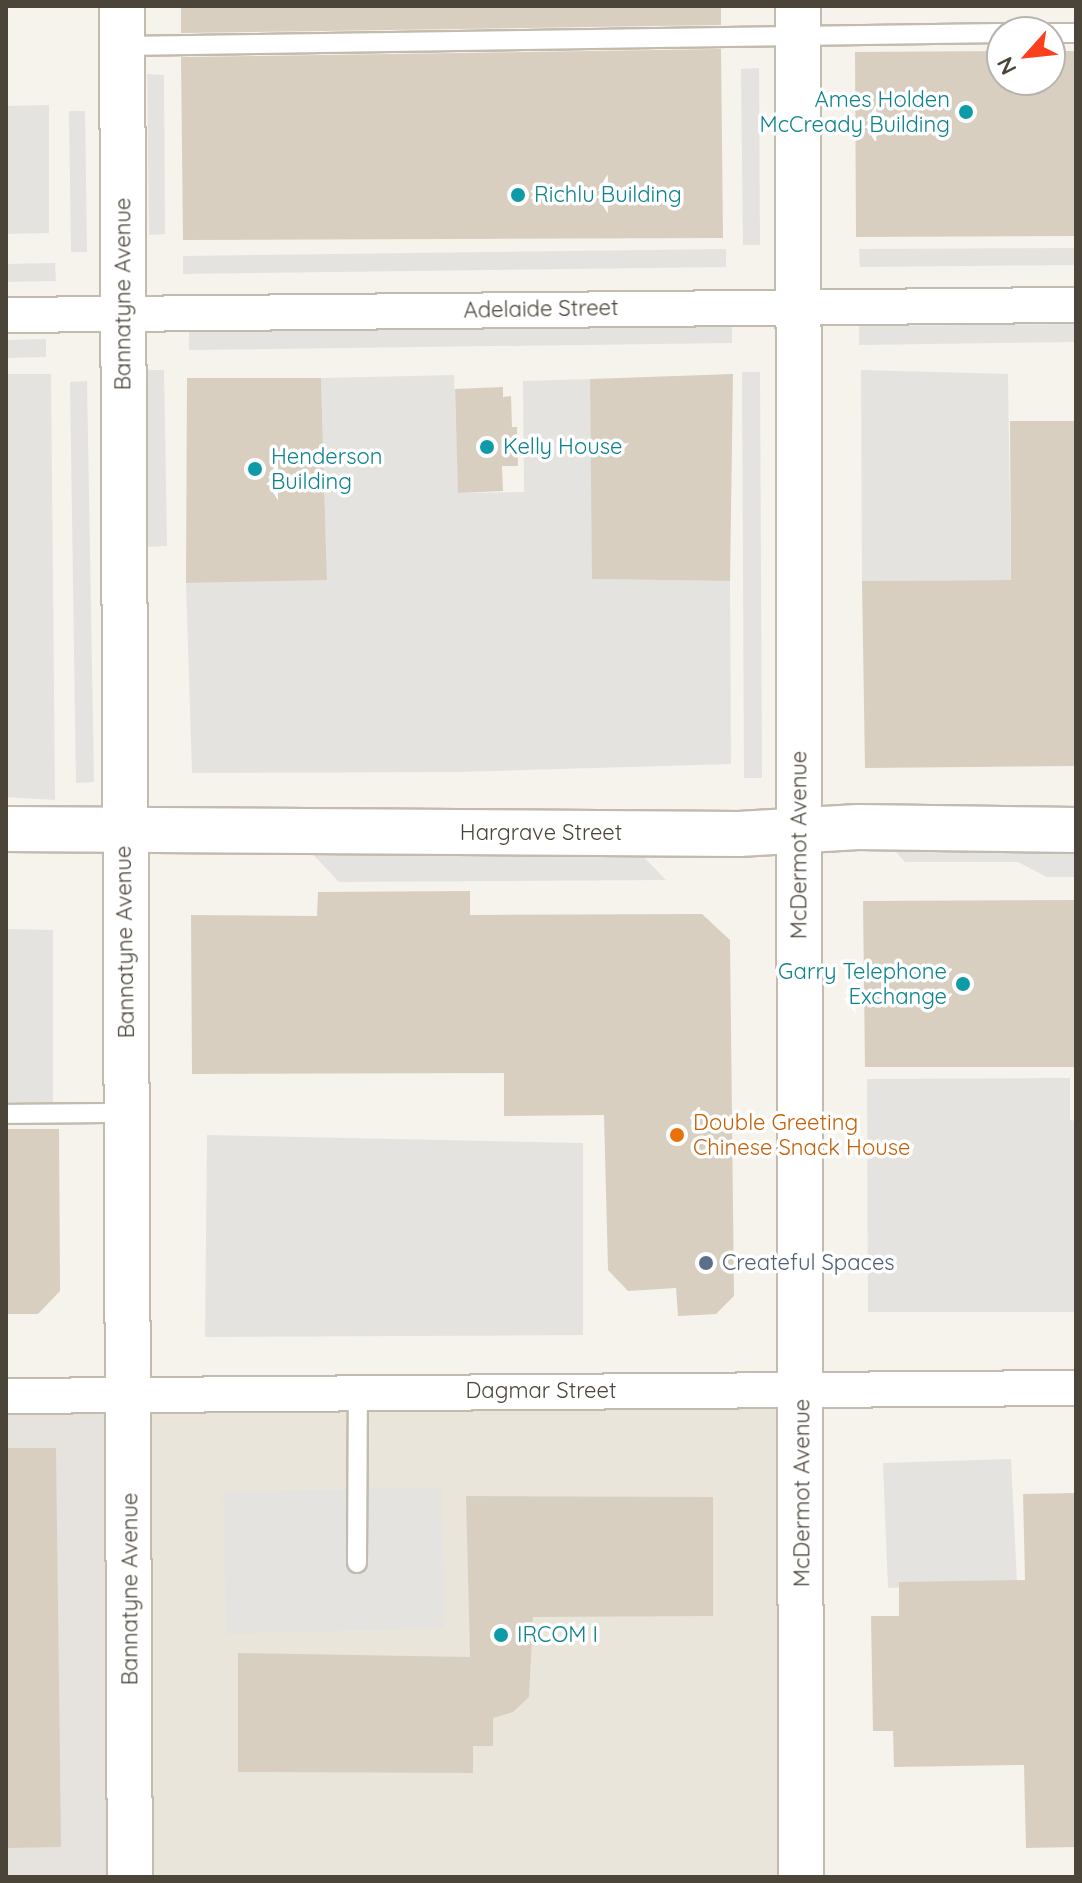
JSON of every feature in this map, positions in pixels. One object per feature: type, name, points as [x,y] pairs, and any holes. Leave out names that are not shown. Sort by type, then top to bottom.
[{"type":"street","name":"McDermot Avenue","points":[[798,20],[802,305],[799,830],[803,1391],[801,1877]]},
{"type":"street","name":"Bannatyne Avenue","points":[[122,26],[130,1877]]},
{"type":"street","name":"Adelaide Street","points":[[6,315],[802,305],[1076,305]]},
{"type":"street","name":"Hargrave Street","points":[[6,829],[739,834],[799,830],[1076,830]]},
{"type":"street","name":"Dagmar Street","points":[[6,1396],[1076,1388]]},
{"type":"lane","points":[[122,26],[798,20],[986,32]]},
{"type":"lane","points":[[6,1114],[127,1113]]},
{"type":"lane","points":[[357,1563],[358,1392]]},
{"type":"shaded area","points":[[759,68],[760,245],[743,245],[741,69]]},
{"type":"shaded area","points":[[147,74],[164,75],[165,234],[149,235]]},
{"type":"shaded area","points":[[49,105],[49,233],[6,234],[6,106]]},
{"type":"shaded area","points":[[69,111],[85,111],[87,252],[71,252]]},
{"type":"shaded area","points":[[1076,248],[1076,265],[860,267],[859,249]]},
{"type":"shaded area","points":[[726,249],[726,267],[183,274],[183,256]]},
{"type":"shaded area","points":[[55,263],[56,281],[6,282],[6,264]]},
{"type":"shaded area","points":[[732,324],[732,343],[189,350],[189,332]]},
{"type":"shaded area","points":[[1076,324],[1076,342],[859,345],[859,326]]},
{"type":"shaded area","points":[[46,339],[46,357],[6,358],[6,340]]},
{"type":"shaded area","points":[[147,370],[164,370],[167,546],[148,547]]},
{"type":"shaded area","points":[[861,370],[1008,374],[1011,580],[862,581]]},
{"type":"shaded area","points":[[742,372],[760,372],[762,778],[744,778]]},
{"type":"shaded area","points":[[6,374],[51,374],[55,800],[6,797]]},
{"type":"shaded area","points":[[454,375],[459,493],[524,492],[523,381],[590,379],[593,579],[730,581],[731,764],[459,772],[192,773],[186,583],[327,579],[321,378]]},
{"type":"shaded area","points":[[87,381],[94,782],[76,783],[70,382]]},
{"type":"shaded area","points":[[1076,836],[1076,877],[1047,877],[1018,862],[905,862],[884,838]]},
{"type":"shaded area","points":[[303,844],[634,847],[666,880],[339,882]]},
{"type":"shaded area","points":[[6,929],[53,930],[53,1103],[6,1103]]},
{"type":"shaded area","points":[[1070,1078],[1070,1120],[1076,1121],[1076,1312],[868,1312],[867,1079]]},
{"type":"shaded area","points":[[207,1135],[583,1143],[583,1335],[205,1337]]},
{"type":"shaded area","points":[[803,1391],[801,1877],[130,1877],[130,1394]]},
{"type":"shaded area","points":[[130,1394],[130,1877],[6,1877],[6,1396]]},
{"type":"shaded area","points":[[1011,1459],[1017,1582],[888,1588],[883,1463]]},
{"type":"shaded area","points":[[441,1487],[445,1628],[226,1634],[223,1492]]},
{"type":"building","points":[[181,6],[721,6],[721,25],[181,33]]},
{"type":"building","name":"Richlu Building","points":[[721,49],[723,238],[183,240],[181,57]]},
{"type":"building","name":"Ames Holden McCready Building","points":[[986,51],[986,96],[1066,96],[1066,51],[1076,51],[1076,236],[856,237],[855,52]]},
{"type":"building","points":[[733,374],[730,581],[592,579],[590,379]]},
{"type":"building","name":"Henderson Building","points":[[187,378],[321,378],[327,580],[186,583]]},
{"type":"building","name":"Kelly House","points":[[503,387],[503,397],[511,396],[512,427],[517,427],[518,466],[502,466],[503,491],[458,493],[455,389]]},
{"type":"building","points":[[1010,421],[1076,421],[1076,766],[865,768],[862,581],[1011,580]]},
{"type":"building","points":[[470,891],[470,915],[702,914],[730,940],[734,1296],[716,1314],[678,1316],[676,1288],[628,1291],[608,1270],[604,1115],[504,1116],[504,1073],[192,1074],[191,915],[317,916],[318,892]]},
{"type":"building","name":"Garry Telephone Exchange","points":[[1076,900],[1076,1067],[865,1067],[863,901]]},
{"type":"building","points":[[6,1129],[59,1129],[60,1291],[38,1314],[6,1314]]},
{"type":"building","points":[[6,1448],[56,1448],[61,1847],[6,1848]]},
{"type":"building","points":[[1076,1493],[1076,1847],[1026,1848],[1024,1765],[894,1767],[893,1731],[873,1731],[871,1616],[899,1616],[899,1582],[1025,1580],[1023,1494]]},
{"type":"building","name":"IRCOM I","points":[[466,1496],[713,1497],[713,1616],[533,1617],[529,1697],[513,1712],[493,1718],[493,1746],[473,1746],[473,1773],[238,1772],[238,1653],[470,1657]]},
{"type":"place","name":"Ames Holden McCready Building","points":[[966,112]]},
{"type":"place","name":"Richlu Building","points":[[518,195]]},
{"type":"place","name":"Kelly House","points":[[487,447]]},
{"type":"place","name":"Henderson Building","points":[[255,469]]},
{"type":"place","name":"Garry Telephone Exchange","points":[[963,984]]},
{"type":"place","name":"Double Greeting Chinese Snack House","points":[[677,1135]]},
{"type":"place","name":"Createful Spaces","points":[[706,1263]]},
{"type":"place","name":"IRCOM I","points":[[501,1635]]}]
